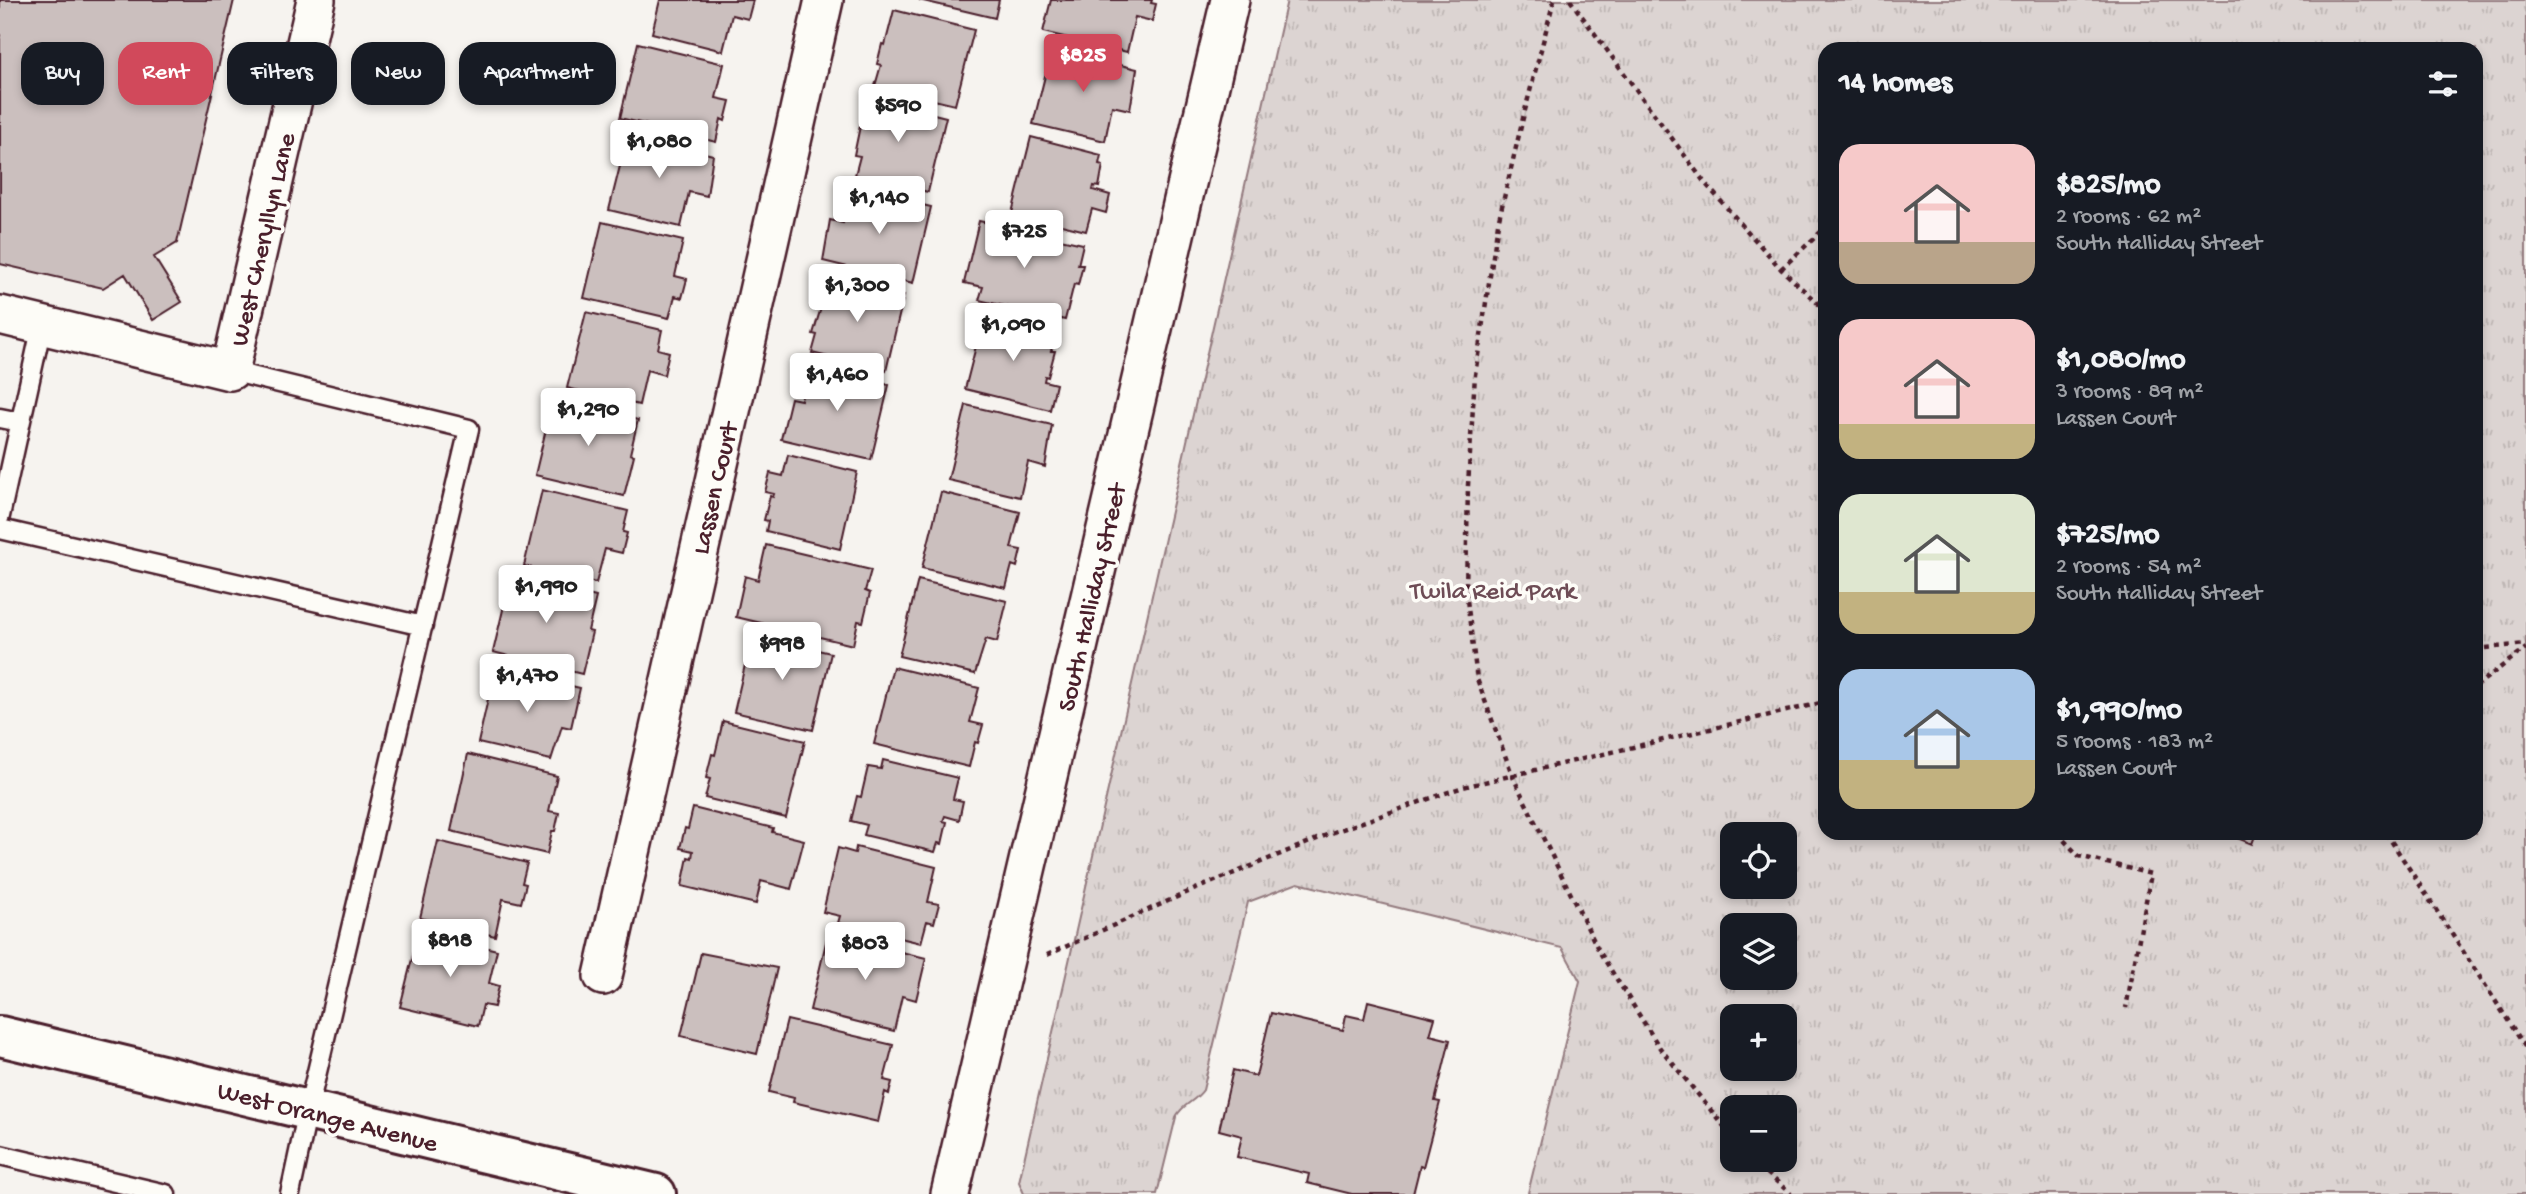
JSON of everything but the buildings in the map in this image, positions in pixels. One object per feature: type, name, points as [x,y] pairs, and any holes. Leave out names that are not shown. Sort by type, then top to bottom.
[{"type":"street","name":"West Cheryllyn Lane","points":[[0,315],[230,371],[316,0]]},
{"type":"street","name":"Lassen Court","points":[[603,976],[824,0]]},
{"type":"street","name":"South Halliday Street","points":[[950,1194],[1230,0]]},
{"type":"street","name":"West Orange Avenue","points":[[0,1036],[656,1194]]},
{"type":"lane","points":[[0,516],[42,325]]},
{"type":"lane","points":[[230,371],[469,429],[290,1194]]},
{"type":"lane","points":[[0,418],[20,422]]},
{"type":"lane","points":[[0,529],[423,626]]},
{"type":"lane","points":[[0,1155],[166,1194]]},
{"type":"path","points":[[1554,0],[1522,118],[1499,223],[1475,374],[1468,485],[1466,592],[1477,679],[1513,777],[1598,951],[1660,1048],[1720,1121]]},
{"type":"path","points":[[1570,0],[1705,183],[1781,269],[1818,303]]},
{"type":"path","points":[[1781,269],[1818,235]]},
{"type":"path","points":[[2483,649],[2526,646]]},
{"type":"path","points":[[2483,680],[2526,646]]},
{"type":"path","points":[[1001,975],[1186,893],[1334,832],[1463,787],[1818,704]]},
{"type":"path","points":[[2064,840],[2079,856],[2151,874],[2126,1008]]},
{"type":"path","points":[[2390,840],[2526,1048]]},
{"type":"path","points":[[1766,1172],[1791,1194]]},
{"type":"green space","name":"Twila Reid Park","points":[[1287,0],[2526,0],[2526,1194],[1530,1194],[1528,1193],[1580,981],[1562,948],[1298,883],[1248,902],[1203,1090],[1176,1117],[1157,1194],[1024,1194],[1019,1182]]}]
